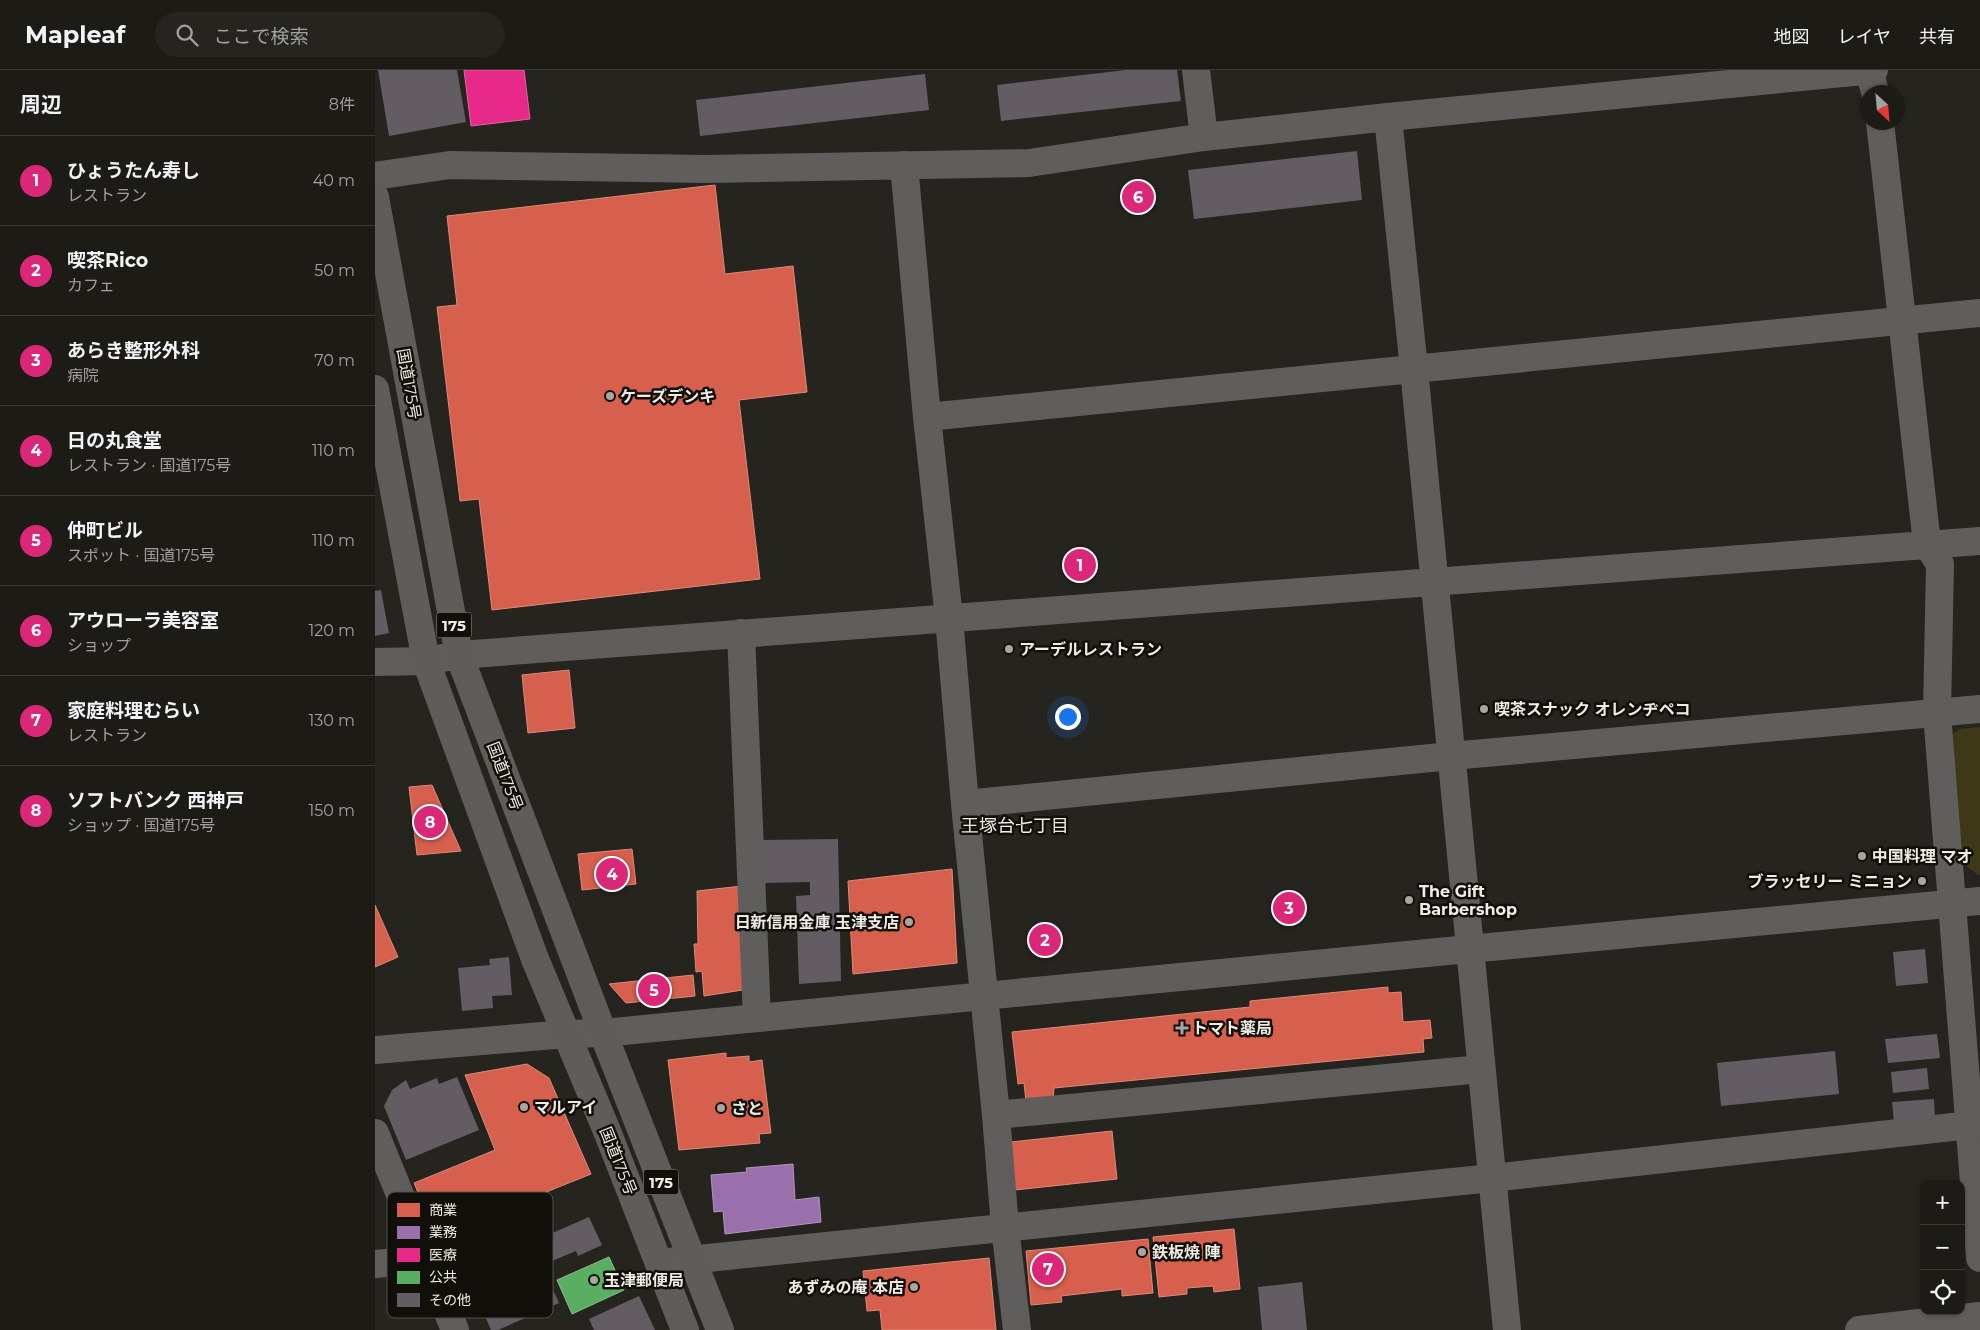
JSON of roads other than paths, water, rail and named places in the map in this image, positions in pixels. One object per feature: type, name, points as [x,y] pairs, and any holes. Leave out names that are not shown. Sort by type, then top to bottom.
[{"type":"highway","name":"国道175号","points":[[375,197],[459,656],[603,1033],[720,1330]]},
{"type":"highway","name":"国道175号","points":[[375,389],[426,661],[535,959],[567,1034],[685,1330]]},
{"type":"street","points":[[1196,70],[1205,137]]},
{"type":"street","points":[[1869,70],[1873,85]]},
{"type":"street","points":[[375,176],[450,165],[707,169],[1029,163],[1205,137],[1388,117],[1874,70]]},
{"type":"street","points":[[1388,117],[1507,1330]]},
{"type":"street","points":[[1881,130],[1927,544],[1940,564],[1937,713],[1951,904],[1975,1124],[1980,1258]]},
{"type":"street","points":[[904,165],[985,996],[1005,1227],[1017,1330]]},
{"type":"street","points":[[927,416],[1980,313]]},
{"type":"street","points":[[375,662],[426,661],[459,656],[741,633],[1980,541]]},
{"type":"street","points":[[741,633],[757,1018]]},
{"type":"street","points":[[965,804],[1451,756],[1980,709]]},
{"type":"street","points":[[375,1050],[567,1034],[603,1033],[1980,901]]},
{"type":"street","points":[[996,1115],[1481,1069]]},
{"type":"street","points":[[659,1263],[1492,1178],[1975,1124]]},
{"type":"street","points":[[375,1133],[399,1192]]},
{"type":"street","points":[[1859,1330],[1980,1316]]},
{"type":"street","points":[[450,1318],[455,1330]]},
{"type":"place","name":"アウローラ美容室","points":[[1138,197]]},
{"type":"place","name":"ケーズデンキ","points":[[610,396]]},
{"type":"place","name":"ひょうたん寿し","points":[[1080,565]]},
{"type":"place","name":"アーデルレストラン","points":[[1009,649]]},
{"type":"place","name":"喫茶スナック オレンヂペコ","points":[[1484,709]]},
{"type":"place","name":"ソフトバンク 西神戸","points":[[430,822]]},
{"type":"place","name":"中国料理 マオ","points":[[1862,856]]},
{"type":"place","name":"日の丸食堂","points":[[612,874]]},
{"type":"place","name":"ブラッセリー ミニョン","points":[[1922,881]]},
{"type":"place","name":"The Gift Barbershop","points":[[1409,900]]},
{"type":"place","name":"あらき整形外科","points":[[1289,908]]},
{"type":"place","name":"日新信用金庫 玉津支店","points":[[909,922]]},
{"type":"place","name":"喫茶Rico","points":[[1045,940]]},
{"type":"place","name":"仲町ビル","points":[[654,990]]},
{"type":"place","name":"トマト薬局","points":[[1182,1028]]},
{"type":"place","name":"マルアイ","points":[[524,1107]]},
{"type":"place","name":"さと","points":[[721,1108]]},
{"type":"place","name":"鉄板焼 陣","points":[[1142,1252]]},
{"type":"place","name":"家庭料理むらい","points":[[1048,1269]]},
{"type":"place","name":"玉津郵便局","points":[[594,1280]]},
{"type":"place","name":"あずみの庵 本店","points":[[914,1287]]},
{"type":"district","name":"王塚台七丁目","points":[[1015,826]]}]
